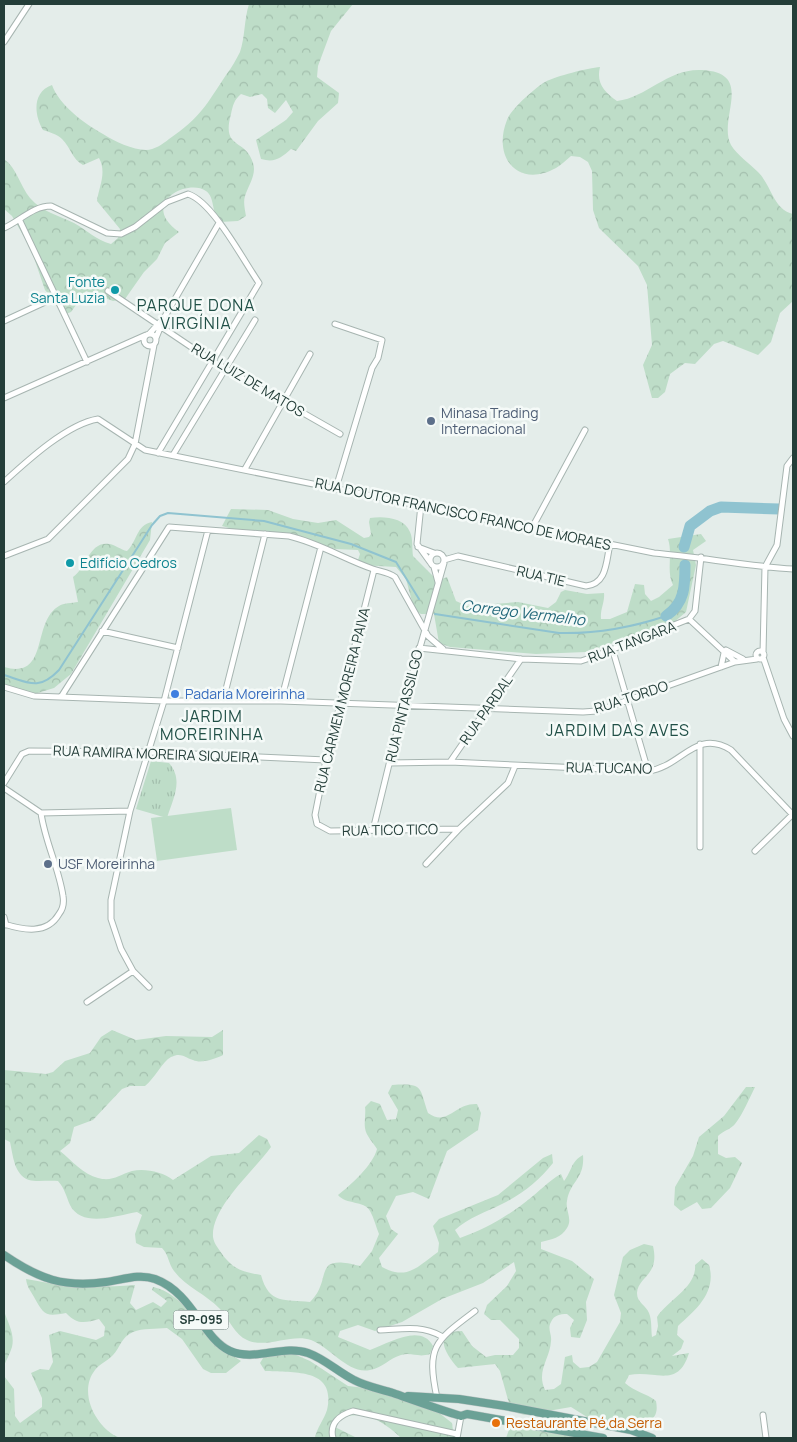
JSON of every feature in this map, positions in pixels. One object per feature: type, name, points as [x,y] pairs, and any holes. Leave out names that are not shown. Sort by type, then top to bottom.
[{"type":"main road","name":"SP-095","points":[[4,1255],[20,1266],[50,1280],[72,1285],[138,1277],[152,1278],[164,1282],[178,1292],[217,1340],[230,1351],[249,1355],[291,1349],[309,1353],[354,1380],[461,1415],[603,1438]]},
{"type":"main road","name":"SP-095","points":[[398,1395],[468,1400],[631,1430],[652,1438]]},
{"type":"main road","points":[[459,1399],[453,1404],[452,1408],[461,1415],[470,1406],[468,1400]]},
{"type":"street","points":[[4,42],[29,4]]},
{"type":"street","points":[[4,228],[20,221],[32,210],[43,206],[51,206],[107,233],[121,234],[135,227],[167,202],[188,194],[203,202],[219,224],[259,283],[158,453]]},
{"type":"street","points":[[20,221],[87,362]]},
{"type":"street","points":[[149,345],[156,338],[160,325],[219,224]]},
{"type":"street","name":"RUA LUIZ DE MATOS","points":[[108,291],[212,361],[340,434]]},
{"type":"street","points":[[4,321],[56,297]]},
{"type":"street","points":[[172,455],[255,320]]},
{"type":"street","points":[[335,324],[382,340],[378,358],[372,368],[336,488]]},
{"type":"street","points":[[4,398],[147,335],[160,325]]},
{"type":"street","points":[[147,335],[156,338]]},
{"type":"street","points":[[4,556],[48,540],[128,459],[135,444],[151,359],[147,335]]},
{"type":"street","points":[[136,340],[149,345]]},
{"type":"street","points":[[245,469],[310,354]]},
{"type":"street","name":"RUA DOUTOR FRANCISCO FRANCO DE MORAES","points":[[4,482],[33,454],[86,421],[98,420],[145,450],[158,453],[245,469],[654,553],[702,557],[765,567],[793,569]]},
{"type":"street","points":[[532,528],[585,430]]},
{"type":"street","points":[[792,734],[760,655],[764,645],[765,567],[777,546],[787,466],[793,458]]},
{"type":"street","points":[[418,547],[434,553],[440,553],[444,562],[439,567],[432,564],[418,547],[421,505]]},
{"type":"street","points":[[61,697],[164,531],[169,527],[289,536],[321,547],[374,570],[389,573],[394,577],[424,630],[432,641],[443,649]]},
{"type":"street","points":[[149,987],[133,971],[121,949],[112,919],[113,884],[130,811],[164,701],[208,530]]},
{"type":"street","points":[[223,701],[265,534]]},
{"type":"street","name":"RUA TIE","points":[[444,562],[458,556],[586,586],[595,585],[601,580],[610,544]]},
{"type":"street","points":[[281,701],[321,547]]},
{"type":"street","points":[[434,553],[430,557],[438,583]]},
{"type":"street","name":"RUA TANGARA","points":[[419,648],[443,649],[522,659],[581,661],[613,651],[689,619],[695,611],[702,557]]},
{"type":"street","name":"RUA PINTASSILGO","points":[[373,830],[403,707],[444,562]]},
{"type":"street","name":"RUA CARMEM MOREIRA PAIVA","points":[[322,829],[317,824],[316,815],[326,760],[374,570]]},
{"type":"street","points":[[414,614],[427,617]]},
{"type":"street","points":[[689,619],[735,662]]},
{"type":"street","points":[[102,630],[178,648]]},
{"type":"street","points":[[718,645],[744,659]]},
{"type":"street","points":[[613,651],[629,699],[648,771]]},
{"type":"street","points":[[721,667],[724,652]]},
{"type":"street","name":"RUA TORDO","points":[[4,687],[34,696],[164,701],[281,701],[403,707],[583,712],[597,710],[760,655]]},
{"type":"street","name":"RUA PARDAL","points":[[450,762],[522,659]]},
{"type":"street","points":[[700,847],[700,744],[711,742],[722,744],[731,750],[793,814],[755,851]]},
{"type":"street","name":"RUA TUCANO","points":[[390,763],[450,762],[648,771],[659,769],[700,744]]},
{"type":"street","name":"RUA RAMIRA MOREIRA SIQUEIRA","points":[[4,783],[22,754],[29,751],[149,752],[326,760]]},
{"type":"street","points":[[426,864],[459,829],[508,783],[515,766]]},
{"type":"street","points":[[4,788],[40,813],[130,811]]},
{"type":"street","points":[[4,917],[5,924],[34,930],[46,927],[56,920],[62,909],[64,897],[43,830],[40,813]]},
{"type":"street","name":"RUA TICO TICO","points":[[322,829],[330,831],[459,829]]},
{"type":"street","points":[[87,1002],[133,971]]},
{"type":"street","points":[[437,1398],[432,1373],[433,1357],[441,1336],[475,1311]]},
{"type":"street","points":[[380,1330],[411,1327],[430,1330],[441,1336]]},
{"type":"street","points":[[332,1438],[334,1423],[341,1414],[353,1411],[457,1436],[461,1415]]},
{"type":"street","points":[[763,1415],[766,1438]]},
{"type":"green space","points":[[249,4],[353,4],[331,31],[318,66],[317,77],[339,93],[338,103],[318,121],[296,151],[291,149],[278,159],[266,160],[261,159],[256,140],[286,120],[293,112],[286,100],[275,113],[268,108],[267,99],[262,94],[250,97],[241,94],[234,103],[229,133],[232,139],[250,155],[254,167],[253,176],[244,198],[246,216],[238,221],[220,222],[215,214],[211,197],[206,191],[198,188],[188,188],[179,191],[170,196],[165,203],[163,212],[168,221],[179,232],[165,243],[157,259],[144,272],[125,299],[113,301],[86,291],[71,312],[66,314],[45,290],[31,249],[12,216],[4,209],[4,159],[12,167],[30,198],[45,210],[74,223],[111,244],[118,238],[120,229],[97,201],[102,180],[99,158],[83,165],[79,163],[62,139],[55,134],[43,130],[38,118],[38,98],[46,88],[52,85],[66,107],[96,130],[130,147],[141,150],[155,148],[189,124],[208,103],[240,52]]},
{"type":"green space","points":[[600,67],[599,78],[602,87],[617,101],[639,94],[679,73],[702,70],[718,73],[727,79],[731,88],[732,99],[728,122],[728,134],[731,145],[763,178],[781,207],[793,214],[793,301],[780,313],[771,342],[758,355],[723,341],[714,344],[695,364],[685,363],[670,374],[665,392],[658,398],[652,398],[643,365],[652,345],[647,285],[638,266],[599,228],[593,210],[592,171],[588,162],[580,157],[571,156],[556,168],[530,175],[520,172],[512,166],[506,157],[503,146],[503,134],[509,116],[536,89],[545,82],[557,77]]},
{"type":"green space","points":[[231,509],[268,510],[293,519],[318,523],[336,520],[364,538],[369,537],[371,534],[370,518],[381,517],[398,520],[410,532],[413,556],[438,581],[447,577],[456,601],[467,606],[518,602],[548,608],[556,602],[561,592],[565,590],[587,594],[604,593],[601,619],[610,619],[627,612],[635,584],[644,585],[645,594],[651,601],[673,585],[670,574],[668,539],[701,534],[706,541],[693,550],[696,565],[686,612],[673,623],[586,652],[536,654],[450,647],[439,643],[434,614],[421,614],[414,609],[406,579],[396,567],[361,565],[357,563],[360,554],[358,550],[335,549],[291,536],[250,534],[222,526]]},
{"type":"green space","points":[[152,522],[150,540],[71,674],[54,688],[31,695],[4,685],[4,667],[18,669],[28,665],[34,658],[50,614],[61,605],[78,602],[73,577],[92,551],[102,544],[109,544],[127,551],[140,530]]},
{"type":"green space","points":[[151,761],[169,763],[176,776],[176,790],[167,818],[136,809]]},
{"type":"green space","points":[[231,808],[237,850],[157,861],[151,818]]},
{"type":"green space","points":[[112,1030],[136,1040],[166,1036],[212,1037],[223,1030],[223,1055],[204,1061],[196,1061],[180,1055],[171,1057],[145,1086],[130,1086],[122,1089],[93,1120],[74,1127],[70,1143],[60,1151],[83,1171],[98,1178],[111,1179],[132,1171],[148,1170],[173,1180],[211,1156],[239,1153],[259,1135],[267,1139],[271,1147],[226,1202],[214,1226],[213,1237],[214,1242],[230,1263],[248,1273],[261,1275],[264,1285],[273,1296],[279,1299],[310,1302],[317,1293],[325,1270],[329,1266],[334,1263],[344,1263],[360,1266],[372,1251],[379,1234],[370,1211],[364,1205],[346,1200],[338,1195],[366,1168],[377,1149],[366,1131],[365,1107],[371,1101],[380,1104],[387,1120],[396,1119],[398,1110],[388,1093],[392,1085],[410,1085],[419,1088],[428,1113],[435,1117],[446,1116],[462,1107],[477,1104],[481,1113],[478,1130],[447,1151],[429,1199],[413,1192],[396,1196],[386,1216],[391,1229],[398,1234],[379,1258],[382,1267],[391,1271],[399,1273],[412,1270],[438,1252],[439,1243],[433,1226],[439,1219],[498,1195],[543,1158],[552,1154],[553,1163],[523,1192],[471,1219],[455,1230],[460,1238],[478,1231],[512,1212],[561,1174],[564,1181],[574,1163],[583,1155],[582,1170],[571,1189],[567,1201],[569,1225],[559,1236],[541,1242],[541,1249],[572,1261],[594,1279],[586,1302],[587,1320],[580,1338],[571,1337],[570,1328],[574,1320],[567,1314],[558,1315],[552,1320],[549,1327],[551,1338],[543,1371],[543,1383],[545,1390],[554,1389],[561,1384],[565,1357],[572,1355],[573,1362],[580,1368],[589,1367],[597,1362],[620,1322],[621,1313],[614,1295],[623,1257],[630,1250],[644,1244],[653,1246],[654,1264],[638,1287],[637,1293],[638,1299],[648,1310],[652,1337],[656,1335],[657,1317],[687,1287],[694,1273],[695,1265],[702,1259],[709,1265],[710,1284],[698,1307],[678,1326],[677,1335],[684,1341],[681,1349],[672,1356],[689,1353],[684,1364],[679,1371],[665,1376],[629,1375],[625,1383],[656,1401],[657,1408],[654,1417],[647,1424],[629,1419],[612,1426],[595,1422],[571,1407],[525,1415],[517,1413],[510,1407],[500,1371],[495,1364],[458,1368],[449,1357],[444,1345],[444,1339],[452,1332],[462,1331],[472,1346],[486,1357],[513,1355],[519,1348],[519,1339],[500,1320],[491,1320],[484,1314],[487,1305],[507,1286],[516,1271],[514,1262],[483,1283],[442,1299],[402,1322],[375,1331],[358,1325],[340,1331],[338,1337],[370,1350],[404,1337],[421,1336],[428,1339],[433,1346],[430,1354],[401,1355],[374,1369],[362,1370],[347,1365],[325,1348],[304,1338],[262,1343],[243,1338],[215,1304],[179,1277],[162,1248],[144,1247],[136,1243],[135,1234],[142,1215],[137,1212],[101,1219],[83,1217],[70,1205],[58,1181],[32,1181],[20,1174],[15,1164],[10,1142],[4,1139],[4,1070],[46,1074],[53,1072],[65,1061],[90,1053],[101,1037]]},
{"type":"green space","points":[[746,1087],[755,1087],[741,1116],[733,1126],[718,1136],[718,1154],[726,1158],[735,1157],[742,1163],[730,1188],[711,1208],[702,1209],[697,1202],[681,1211],[674,1205],[675,1187],[693,1156],[699,1137],[724,1116]]},
{"type":"green space","points":[[26,1279],[80,1286],[135,1285],[130,1303],[136,1310],[153,1302],[161,1307],[167,1301],[152,1290],[153,1287],[164,1291],[182,1304],[222,1348],[241,1361],[226,1373],[211,1373],[203,1369],[182,1339],[167,1328],[137,1331],[129,1334],[113,1355],[95,1370],[90,1379],[88,1389],[92,1409],[97,1419],[104,1427],[120,1438],[4,1438],[4,1376],[14,1389],[15,1416],[20,1423],[42,1407],[42,1398],[31,1373],[40,1369],[49,1370],[53,1362],[49,1335],[60,1331],[96,1340],[104,1336],[105,1327],[99,1319],[81,1322],[74,1320],[66,1313],[54,1315],[43,1311],[30,1290]]},
{"type":"green space","points":[[4,1311],[11,1329],[13,1342],[4,1366]]},
{"type":"green space","points":[[294,1354],[310,1361],[348,1386],[375,1389],[438,1412],[452,1423],[454,1438],[401,1438],[378,1421],[362,1416],[353,1416],[334,1421],[335,1427],[357,1438],[315,1438],[327,1410],[328,1396],[325,1386],[319,1379],[310,1375],[265,1371],[260,1363],[265,1355]]},
{"type":"green space","points":[[519,1424],[588,1438],[506,1438],[510,1427]]},
{"type":"waterway","points":[[684,547],[690,526],[710,511],[721,507],[779,509]]},
{"type":"waterway","name":"Corrego Vermelho","points":[[4,675],[33,683],[39,683],[52,677],[59,670],[152,525],[160,516],[168,513],[264,521],[351,544],[396,562],[419,599]]},
{"type":"waterway","points":[[666,616],[677,606],[683,594],[685,565]]},
{"type":"waterway","name":"Corrego Vermelho","points":[[435,614],[559,633],[613,629],[666,616]]},
{"type":"place","name":"Fonte Santa Luzia","points":[[115,290]]},
{"type":"place","name":"Minasa Trading Internacional","points":[[431,421]]},
{"type":"place","name":"Edifício Cedros","points":[[70,563]]},
{"type":"place","name":"Padaria Moreirinha","points":[[175,694]]},
{"type":"place","name":"USF Moreirinha","points":[[48,864]]},
{"type":"place","name":"Restaurante Pé da Serra","points":[[496,1423]]},
{"type":"district","name":"PARQUE DONA VIRGÍNIA","points":[[196,314]]},
{"type":"district","name":"JARDIM MOREIRINHA","points":[[212,725]]},
{"type":"district","name":"JARDIM DAS AVES","points":[[618,730]]}]
